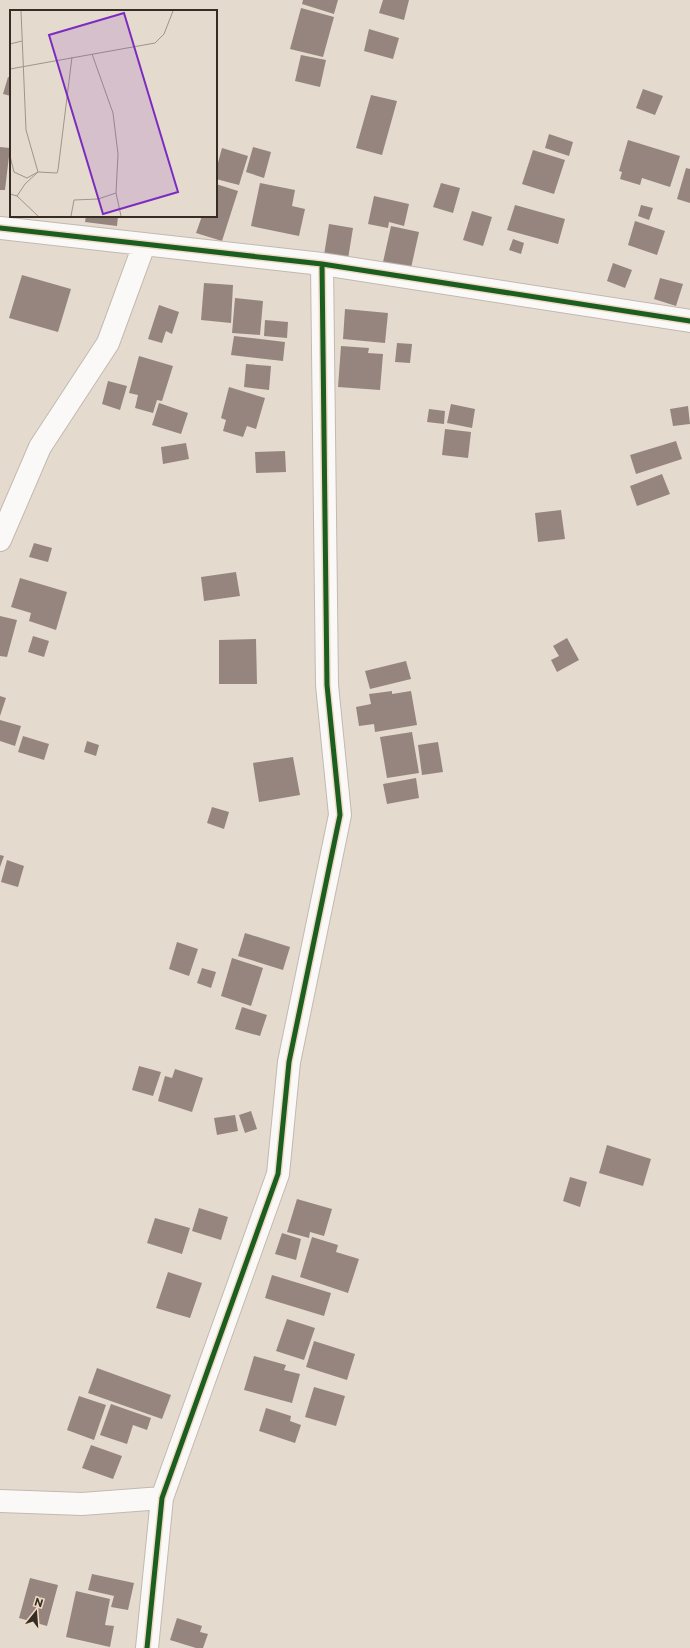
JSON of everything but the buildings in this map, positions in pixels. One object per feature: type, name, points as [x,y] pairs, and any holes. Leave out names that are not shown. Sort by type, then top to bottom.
[{"type":"street","points":[[0,228],[322,264],[690,321]]},
{"type":"street","points":[[0,540],[40,447],[108,343],[144,245]]},
{"type":"street","points":[[147,1648],[162,1498],[278,1174],[289,1062],[340,815],[327,685],[322,264]]},
{"type":"street","points":[[0,1501],[82,1504],[162,1498]]},
{"type":"cycle path","points":[[0,228],[322,264],[690,321]]},
{"type":"cycle path","points":[[147,1648],[162,1498],[278,1174],[289,1062],[340,815],[327,685],[322,264]]}]
